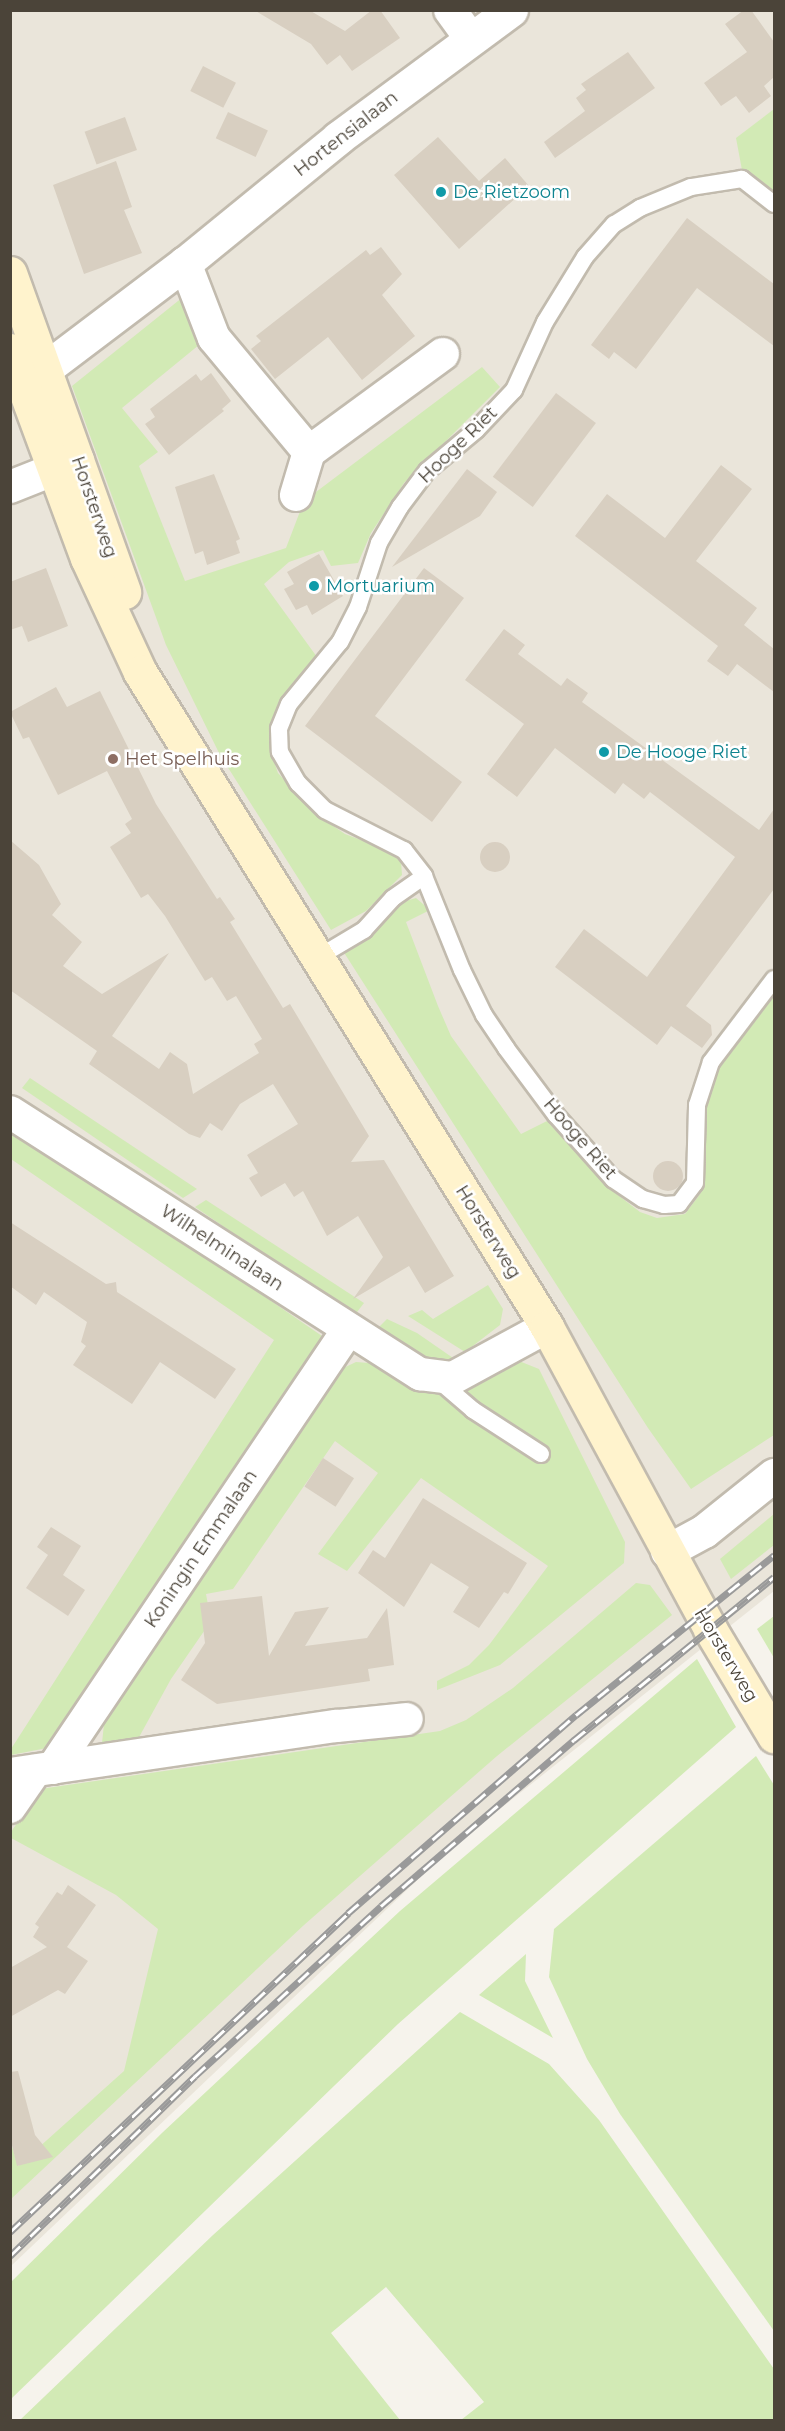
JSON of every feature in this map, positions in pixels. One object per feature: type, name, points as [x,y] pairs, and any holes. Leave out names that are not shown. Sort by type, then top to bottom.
[{"type":"main road","name":"Horsterweg","points":[[10,273],[35,376],[66,465],[112,614],[140,672],[547,1327],[667,1551],[774,1736]]},
{"type":"main road","name":"Horsterweg","points":[[10,350],[35,376]]},
{"type":"street","points":[[450,10],[471,39]]},
{"type":"street","name":"Hortensialaan","points":[[35,376],[184,263],[338,138],[511,10]]},
{"type":"street","points":[[184,263],[214,338],[309,452]]},
{"type":"street","points":[[296,495],[309,452],[443,354]]},
{"type":"street","points":[[10,487],[66,465]]},
{"type":"street","name":"Wilhelminalaan","points":[[10,1112],[405,1368],[436,1379]]},
{"type":"street","points":[[436,1379],[453,1378],[477,1368],[547,1327]]},
{"type":"street","name":"Koningin Emmalaan","points":[[10,1808],[33,1771],[348,1330]]},
{"type":"street","points":[[667,1551],[704,1531],[774,1475]]},
{"type":"street","points":[[33,1771],[337,1726],[407,1719]]},
{"type":"lane","name":"Hooge Riet","points":[[774,204],[742,179],[691,187],[640,208],[614,224],[585,257],[544,322],[513,390],[476,430],[428,471],[400,507],[379,543],[358,607],[340,642],[289,704],[279,729],[280,752],[297,783],[325,810],[404,850],[424,876],[462,970],[484,1016],[556,1115],[613,1179],[643,1199],[664,1205],[679,1204],[695,1183],[697,1105],[711,1062],[774,979]]},
{"type":"lane","points":[[317,958],[364,930],[393,898],[424,876]]},
{"type":"lane","name":"Wilhelminalaan","points":[[436,1379],[466,1405],[541,1454]]},
{"type":"shaded area","points":[[11,11],[774,11],[774,1591],[452,1847],[11,2266]]},
{"type":"green space","points":[[774,109],[774,194],[742,170],[736,138]]},
{"type":"green space","points":[[183,297],[205,340],[122,408],[158,452],[139,466],[185,581],[286,548],[304,501],[482,367],[500,387],[404,483],[371,533],[358,563],[331,566],[323,550],[289,562],[264,584],[317,657],[286,692],[271,727],[270,750],[278,773],[313,812],[345,834],[385,849],[401,861],[402,875],[366,911],[331,930],[220,755],[166,645],[72,386]]},
{"type":"green space","points":[[416,898],[430,910],[406,922],[451,1036],[521,1134],[547,1121],[614,1192],[640,1212],[657,1218],[685,1214],[700,1194],[704,1174],[703,1119],[710,1085],[723,1062],[774,996],[774,1435],[691,1489],[648,1428],[343,951],[399,903]]},
{"type":"green space","points":[[30,1078],[197,1189],[183,1198],[22,1088]]},
{"type":"green space","points":[[10,1122],[322,1336],[314,1355],[52,1747],[11,1755],[11,1749],[274,1340],[11,1159]]},
{"type":"green space","points":[[206,1200],[364,1303],[354,1316],[195,1207]]},
{"type":"green space","points":[[488,1285],[503,1309],[500,1325],[465,1352],[408,1316],[422,1310],[433,1319]]},
{"type":"green space","points":[[387,1319],[417,1333],[456,1360],[428,1360],[377,1329]]},
{"type":"green space","points":[[514,1359],[539,1369],[625,1542],[624,1563],[500,1665],[437,1690],[437,1681],[469,1665],[489,1645],[548,1566],[421,1478],[347,1571],[318,1554],[378,1473],[335,1441],[233,1589],[206,1594],[211,1621],[171,1679],[138,1739],[102,1743],[104,1724],[337,1371],[356,1362],[369,1363],[408,1382],[444,1389],[469,1389]]},
{"type":"green space","points":[[774,1514],[774,1545],[731,1579],[720,1559]]},
{"type":"green space","points":[[636,1583],[650,1585],[672,1615],[497,1756],[304,1925],[11,2199],[10,2140],[18,2166],[124,2071],[158,1929],[116,1895],[11,1838],[11,1832],[40,1789],[440,1731],[466,1720],[513,1688]]},
{"type":"green space","points":[[774,1616],[774,1658],[757,1629]]},
{"type":"green space","points":[[697,1659],[736,1727],[398,2024],[11,2399],[11,2282],[163,2132],[400,1911]]},
{"type":"green space","points":[[756,1756],[774,1785],[774,2331],[620,2114],[587,2059],[549,1977],[554,1929]]},
{"type":"green space","points":[[526,1954],[525,1981],[553,2038],[479,1995]]},
{"type":"green space","points":[[460,2012],[549,2064],[599,2120],[774,2369],[774,2420],[461,2420],[484,2402],[386,2287],[331,2333],[400,2420],[20,2420],[213,2235]]},
{"type":"building","points":[[254,10],[309,10],[345,31],[372,10],[380,10],[400,38],[352,71],[340,55],[327,65],[311,44]]},
{"type":"building","points":[[744,10],[751,10],[774,42],[774,77],[764,86],[771,96],[749,113],[736,96],[721,106],[704,83],[747,52],[725,24]]},
{"type":"building","points":[[628,52],[655,88],[555,158],[544,142],[585,111],[576,98],[586,90],[581,84]]},
{"type":"building","points":[[203,66],[236,83],[223,108],[190,91]]},
{"type":"building","points":[[228,112],[268,131],[256,157],[216,138]]},
{"type":"building","points":[[125,117],[137,150],[97,165],[85,132]]},
{"type":"building","name":"De Rietzoom","points":[[438,137],[479,181],[505,158],[529,186],[459,249],[394,175]]},
{"type":"building","points":[[116,161],[132,207],[124,210],[142,253],[84,274],[53,185]]},
{"type":"building","points":[[687,218],[774,284],[774,346],[697,288],[636,369],[614,352],[609,359],[591,345]]},
{"type":"building","points":[[381,247],[402,274],[382,295],[415,336],[362,380],[328,337],[275,379],[251,349],[261,341],[256,336],[366,250],[370,255]]},
{"type":"building","points":[[211,373],[231,401],[222,409],[224,411],[169,455],[145,424],[155,417],[150,409],[196,374],[201,381]]},
{"type":"building","points":[[556,393],[596,423],[533,507],[493,477]]},
{"type":"building","points":[[721,465],[752,489],[696,561],[757,608],[744,625],[774,649],[774,692],[737,664],[728,676],[707,661],[718,646],[575,536],[607,494],[665,538]]},
{"type":"building","points":[[467,469],[497,492],[480,516],[392,567]]},
{"type":"building","points":[[214,474],[240,539],[236,541],[240,553],[207,565],[203,551],[195,554],[175,487]]},
{"type":"building","name":"Mortuarium","points":[[319,554],[343,596],[312,615],[307,605],[296,610],[284,589],[294,584],[287,572]]},
{"type":"building","points":[[46,568],[68,626],[28,642],[22,626],[10,630],[10,582]]},
{"type":"building","points":[[424,568],[464,598],[375,716],[462,782],[432,822],[305,726]]},
{"type":"building","name":"De Hooge Riet","points":[[504,629],[525,645],[518,654],[561,686],[567,678],[588,693],[582,702],[759,830],[774,809],[774,889],[686,1006],[711,1025],[712,1035],[702,1048],[671,1026],[657,1045],[555,967],[584,929],[647,977],[735,857],[650,792],[644,799],[623,783],[615,794],[555,748],[517,797],[487,774],[524,724],[465,680]]},
{"type":"building","points":[[56,687],[67,707],[100,691],[156,804],[217,899],[220,897],[235,919],[230,922],[283,1008],[290,1004],[369,1136],[351,1162],[384,1160],[454,1276],[425,1293],[409,1266],[353,1299],[383,1257],[358,1216],[327,1236],[303,1191],[294,1197],[285,1183],[261,1197],[249,1178],[258,1173],[247,1155],[298,1124],[273,1084],[240,1104],[222,1131],[210,1123],[200,1138],[189,1134],[89,1064],[97,1051],[10,990],[10,840],[39,865],[61,904],[52,915],[82,942],[63,966],[102,994],[169,953],[112,1036],[159,1069],[170,1052],[187,1064],[193,1094],[259,1053],[254,1044],[262,1039],[236,996],[227,1001],[212,977],[205,981],[165,916],[148,894],[141,898],[110,847],[131,833],[125,824],[132,819],[107,771],[58,795],[29,737],[23,739],[10,712]]},
{"type":"building","points":[[495,842],[505,847],[510,857],[505,867],[495,872],[485,867],[480,857],[485,847]]},
{"type":"building","points":[[668,1161],[678,1166],[683,1176],[678,1186],[668,1191],[658,1186],[653,1176],[658,1166]]},
{"type":"building","points":[[10,1222],[106,1284],[116,1282],[117,1292],[236,1369],[215,1399],[160,1362],[132,1404],[73,1365],[86,1346],[81,1342],[87,1322],[44,1292],[36,1305],[10,1286]]},
{"type":"building","points":[[323,1458],[354,1478],[336,1507],[304,1487]]},
{"type":"building","points":[[423,1498],[527,1563],[508,1594],[504,1592],[479,1628],[453,1612],[469,1587],[431,1563],[404,1607],[358,1573],[373,1550],[385,1558]]},
{"type":"building","points":[[51,1527],[81,1546],[63,1575],[85,1590],[68,1616],[26,1588],[48,1555],[37,1547]]},
{"type":"building","points":[[262,1596],[269,1656],[295,1612],[329,1607],[305,1646],[367,1638],[387,1608],[394,1665],[368,1669],[370,1681],[217,1704],[181,1680],[205,1643],[200,1603]]},
{"type":"building","points":[[68,1885],[96,1905],[67,1947],[88,1961],[65,1994],[58,1990],[10,2017],[10,1968],[47,1947],[33,1937],[39,1927],[35,1924],[57,1892],[62,1895]]},
{"type":"building","points":[[18,2071],[35,2135],[53,2157],[17,2166],[10,2137],[10,2072]]},
{"type":"railway","points":[[10,2232],[348,1913],[576,1715],[774,1555]]},
{"type":"railway","points":[[10,2256],[195,2076],[381,1906],[574,1740],[774,1577]]},
{"type":"place","name":"De Rietzoom","points":[[441,192]]},
{"type":"place","name":"Mortuarium","points":[[314,586]]},
{"type":"place","name":"De Hooge Riet","points":[[604,752]]},
{"type":"place","name":"Het Spelhuis","points":[[113,759]]}]
